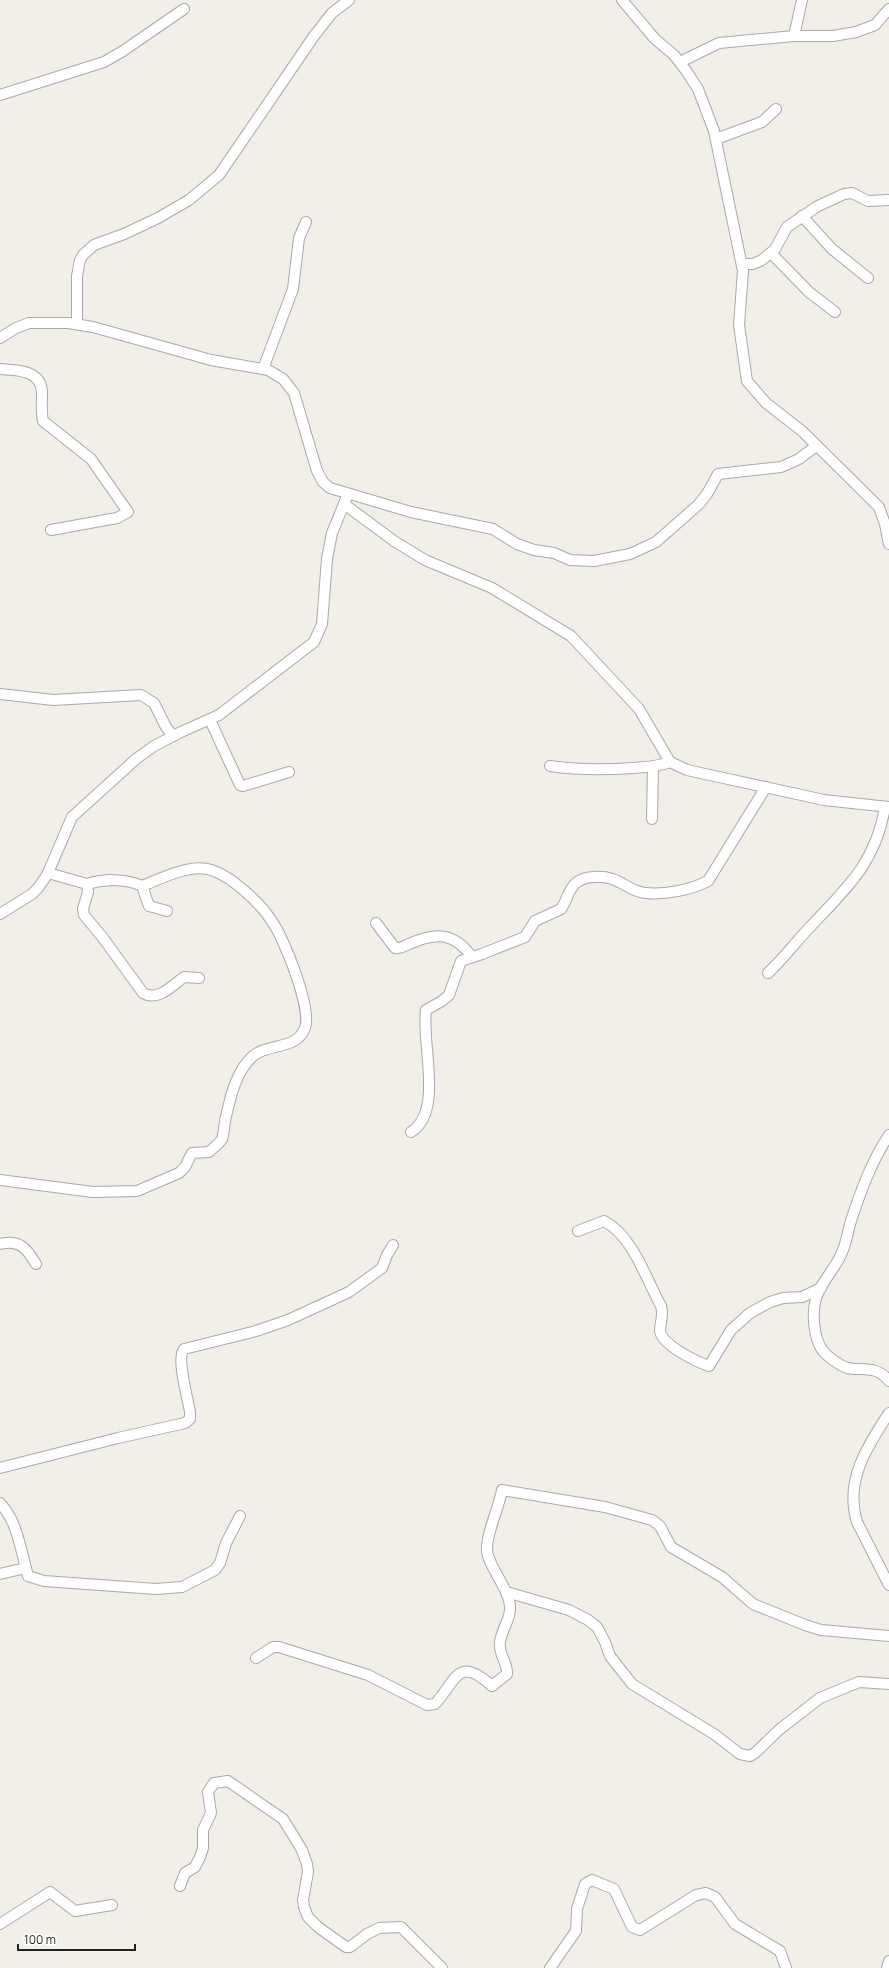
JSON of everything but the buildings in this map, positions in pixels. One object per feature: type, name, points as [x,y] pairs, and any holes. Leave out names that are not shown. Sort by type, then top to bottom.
[{"type":"street","points":[[77,324],[77,276],[80,260],[83,255],[94,245],[124,234],[158,218],[189,200],[219,175],[314,36],[332,13],[349,0]]},
{"type":"street","points":[[622,0],[655,39],[680,62],[698,89],[716,139],[742,264],[743,279],[739,324],[747,381],[766,403],[802,431],[878,507],[885,524],[889,544]]},
{"type":"street","points":[[794,36],[802,0]]},
{"type":"street","points":[[0,95],[104,62],[184,9]]},
{"type":"street","points":[[680,62],[719,43],[794,36],[833,36],[868,29],[882,20],[889,9]]},
{"type":"street","points":[[716,139],[762,122],[776,109]]},
{"type":"street","points":[[742,264],[756,263],[771,253],[778,246],[788,227],[818,206],[849,193],[868,200],[889,200]]},
{"type":"street","points":[[802,216],[832,249],[868,278]]},
{"type":"street","points":[[263,369],[293,289],[298,242],[306,222]]},
{"type":"street","points":[[771,253],[809,292],[835,312]]},
{"type":"street","points":[[0,338],[16,328],[29,324],[77,324],[211,360],[268,370],[283,379],[294,393],[319,477],[330,488],[412,512],[493,529],[517,544],[534,550],[554,553],[570,560],[594,562],[630,554],[656,542],[698,505],[707,494],[718,474],[781,467],[799,459],[816,446]]},
{"type":"street","points":[[0,369],[21,371],[34,376],[39,381],[42,390],[43,421],[90,459],[128,512],[116,518],[52,530]]},
{"type":"street","points":[[0,914],[32,894],[48,872],[66,827],[75,814],[136,759],[173,736],[210,720],[236,704],[314,642],[318,637],[322,624],[327,553],[334,525],[348,494]]},
{"type":"street","points":[[344,504],[394,541],[425,560],[492,588],[571,636],[639,709],[670,762],[687,770],[824,800],[887,807],[870,856],[862,870],[831,906],[768,973]]},
{"type":"street","points":[[0,694],[53,700],[141,695],[154,703],[166,727],[173,736]]},
{"type":"street","points":[[210,720],[240,785],[243,786],[289,772]]},
{"type":"street","points":[[550,766],[583,770],[653,767],[670,762]]},
{"type":"street","points":[[652,819],[653,767]]},
{"type":"street","points":[[411,1132],[418,1128],[424,1118],[429,1097],[425,1039],[426,1010],[442,1001],[449,995],[461,961],[525,937],[535,921],[561,909],[570,890],[582,880],[591,877],[608,877],[644,893],[677,890],[702,884],[708,881],[766,787]]},
{"type":"street","points":[[0,1180],[94,1192],[129,1192],[146,1189],[180,1173],[185,1167],[192,1153],[209,1152],[221,1140],[233,1089],[253,1056],[258,1052],[293,1041],[305,1029],[306,1024],[302,994],[294,968],[277,930],[264,910],[232,881],[213,870],[191,869],[142,886],[132,882],[103,880],[87,884],[48,872]]},
{"type":"street","points":[[87,884],[88,892],[83,909],[84,915],[146,995],[156,995],[170,989],[184,977],[199,978]]},
{"type":"street","points":[[142,886],[149,906],[167,910]]},
{"type":"street","points":[[376,923],[395,948],[401,948],[420,939],[440,935],[460,942],[472,957]]},
{"type":"street","points":[[886,1378],[869,1369],[846,1368],[821,1349],[816,1336],[815,1303],[821,1288],[843,1251],[856,1204],[870,1168],[889,1135]]},
{"type":"street","points":[[578,1231],[604,1221],[622,1237],[635,1255],[661,1306],[663,1312],[660,1331],[664,1338],[687,1356],[709,1366],[727,1334],[750,1313],[770,1302],[783,1298],[802,1297],[821,1288]]},
{"type":"street","points":[[0,1244],[12,1242],[18,1244],[30,1254],[36,1264]]},
{"type":"street","points":[[0,1468],[118,1438],[185,1423],[190,1419],[190,1412],[181,1356],[184,1349],[256,1331],[288,1320],[349,1292],[382,1268],[387,1254],[393,1245]]},
{"type":"street","points":[[889,1413],[870,1441],[853,1486],[854,1512],[857,1522],[889,1585]]},
{"type":"street","points":[[256,1658],[273,1647],[279,1647],[368,1675],[427,1705],[431,1705],[440,1699],[456,1676],[461,1672],[470,1671],[483,1678],[492,1686],[507,1674],[507,1668],[500,1647],[502,1635],[510,1615],[509,1598],[489,1559],[487,1548],[502,1490],[605,1507],[652,1520],[660,1526],[671,1547],[717,1574],[753,1604],[805,1626],[822,1630],[889,1636]]},
{"type":"street","points":[[0,1503],[11,1518],[28,1576],[44,1581],[156,1589],[182,1588],[215,1570],[220,1563],[226,1543],[240,1516]]},
{"type":"street","points":[[0,1574],[26,1568]]},
{"type":"street","points":[[506,1592],[569,1610],[588,1620],[597,1627],[610,1656],[632,1684],[714,1734],[740,1754],[745,1755],[755,1753],[780,1729],[820,1698],[859,1682],[889,1684]]},
{"type":"street","points":[[180,1886],[185,1874],[194,1867],[203,1848],[203,1830],[211,1813],[208,1792],[214,1783],[228,1782],[283,1819],[302,1850],[308,1872],[303,1900],[306,1913],[311,1921],[338,1943],[346,1947],[350,1947],[367,1934],[379,1928],[402,1927],[442,1968]]},
{"type":"street","points":[[550,1968],[576,1931],[577,1909],[585,1884],[592,1880],[614,1889],[632,1927],[640,1930],[696,1895],[701,1893],[712,1894],[735,1924],[780,1951],[786,1968]]},
{"type":"street","points":[[0,1924],[50,1892],[75,1911],[112,1905]]},
{"type":"street","points":[[887,1968],[889,1961]]}]
